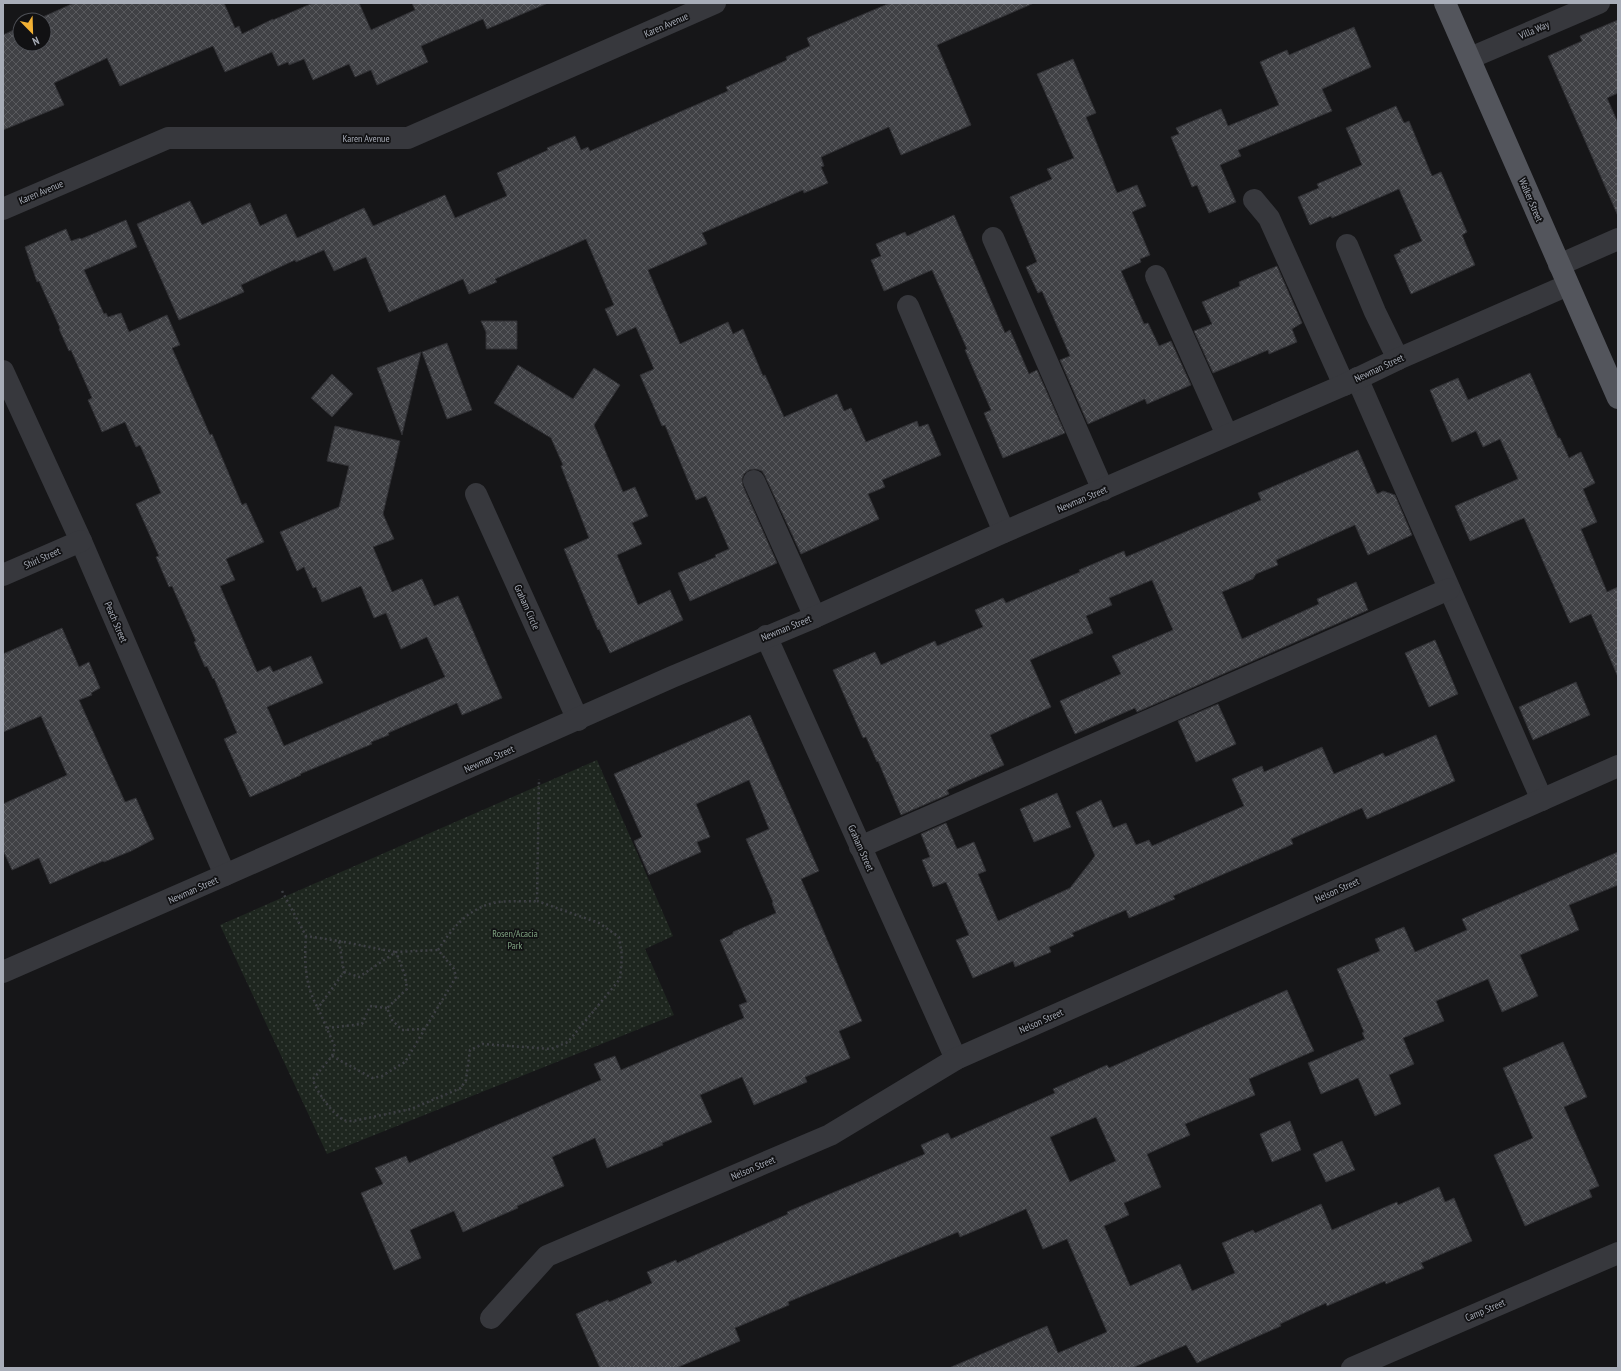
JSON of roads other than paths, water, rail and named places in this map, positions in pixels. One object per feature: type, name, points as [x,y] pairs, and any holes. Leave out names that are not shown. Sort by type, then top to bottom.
[{"type":"main road","name":"Walker Street","points":[[1445,3],[1618,398]]},
{"type":"street","name":"Villa Way","points":[[1470,58],[1599,3]]},
{"type":"street","name":"Karen Avenue","points":[[3,209],[168,138],[408,138],[708,4]]},
{"type":"street","points":[[1254,200],[1269,218],[1350,382],[1449,589],[1542,800]]},
{"type":"street","points":[[993,238],[1103,490]]},
{"type":"street","points":[[1559,265],[1618,239]]},
{"type":"street","points":[[1347,245],[1375,312],[1398,359]]},
{"type":"street","points":[[1156,276],[1228,435]]},
{"type":"street","name":"Newman Street","points":[[3,972],[578,720],[672,676],[815,617],[1004,532],[1350,382],[1398,359],[1568,285]]},
{"type":"street","points":[[908,306],[1004,532]]},
{"type":"street","name":"Peach Street","points":[[3,371],[81,541],[225,875]]},
{"type":"street","points":[[754,481],[815,617]]},
{"type":"street","name":"Graham Circle","points":[[476,494],[578,720]]},
{"type":"street","name":"Shirl Street","points":[[3,575],[81,541]]},
{"type":"street","points":[[860,847],[1449,589]]},
{"type":"street","name":"Graham Street","points":[[766,636],[956,1059]]},
{"type":"street","name":"Nelson Street","points":[[491,1318],[547,1256],[830,1135],[956,1059],[1618,766]]},
{"type":"street","name":"Camp Street","points":[[1352,1368],[1618,1252]]},
{"type":"park label","name":"Rosen/Acacia Park","points":[[515,938]]}]
